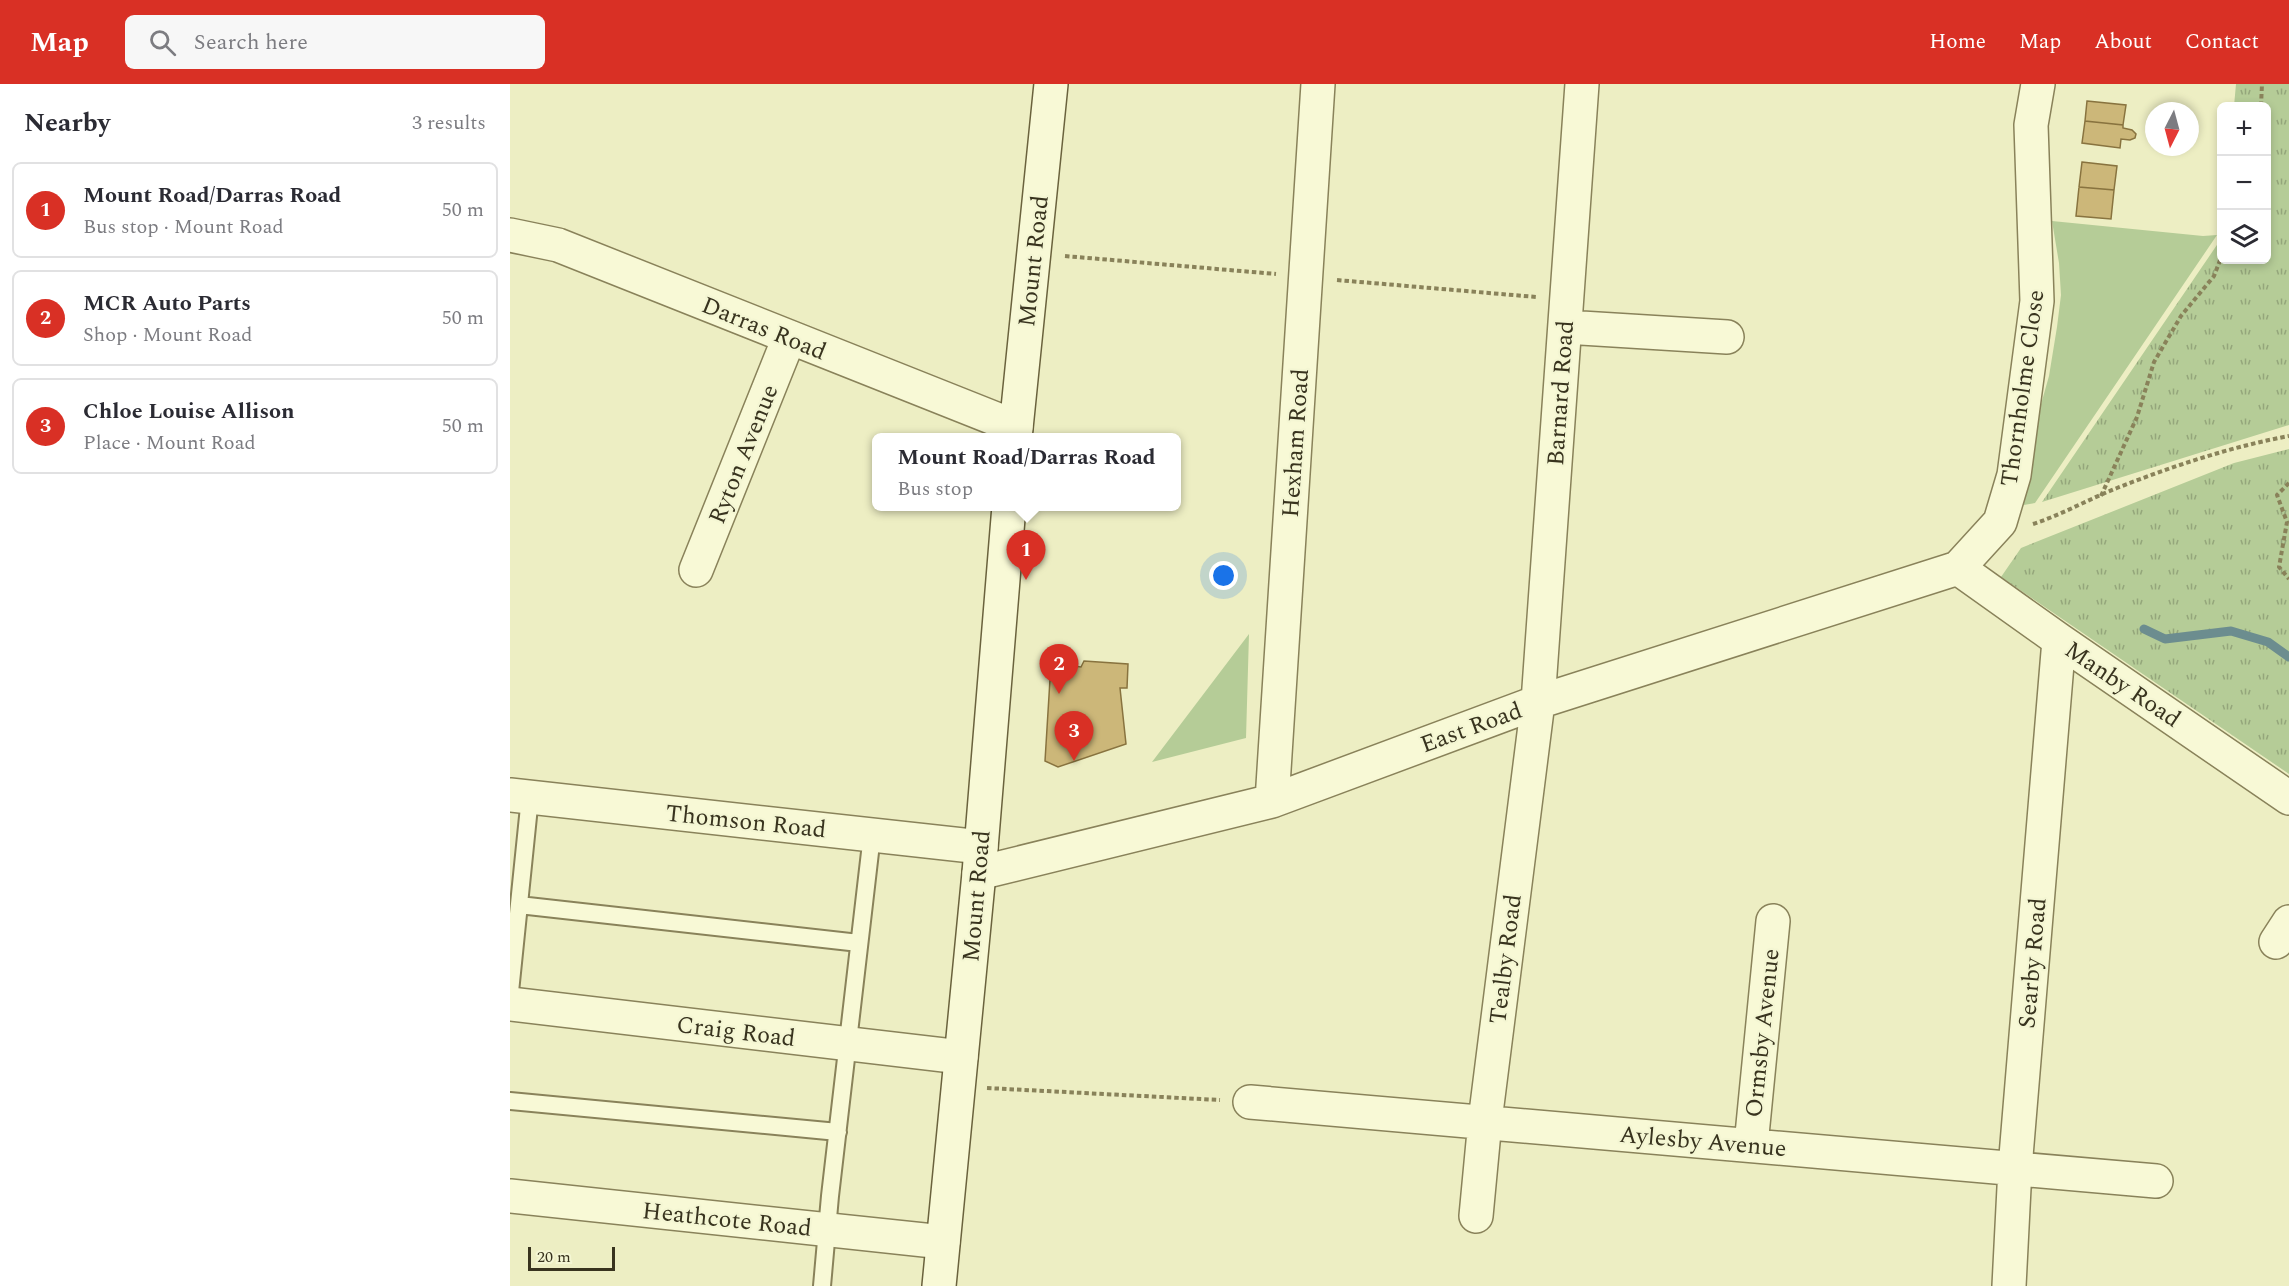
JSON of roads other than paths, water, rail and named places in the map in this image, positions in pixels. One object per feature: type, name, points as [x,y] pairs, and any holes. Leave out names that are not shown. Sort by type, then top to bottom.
[{"type":"street","name":"Mount Road","points":[[1015,432],[1051,84]]},
{"type":"street","name":"Hexham Road","points":[[1272,801],[1318,84]]},
{"type":"street","name":"Barnard Road","points":[[1538,702],[1582,84]]},
{"type":"street","name":"Thornholme Close","points":[[1958,568],[2000,522],[2014,475],[2037,301],[2031,125],[2038,84]]},
{"type":"street","name":"Darras Road","points":[[510,235],[558,245],[1015,432]]},
{"type":"street","points":[[1565,327],[1727,337]]},
{"type":"street","name":"Ryton Avenue","points":[[696,570],[789,338]]},
{"type":"street","name":"Mount Road","points":[[939,1286],[980,860],[1009,511]]},
{"type":"street","name":"East Road","points":[[980,860],[1272,801],[1538,702],[1958,568]]},
{"type":"street","name":"Manby Road","points":[[1958,568],[2289,798]]},
{"type":"street","name":"Searby Road","points":[[2009,1286],[2015,1168],[2059,640]]},
{"type":"street","name":"Tealby Road","points":[[1476,1216],[1485,1121],[1538,702]]},
{"type":"street","name":"Thomson Road","points":[[520,796],[872,835],[980,860]]},
{"type":"street","name":"Ormsby Avenue","points":[[1751,1145],[1773,921]]},
{"type":"street","name":"Craig Road","points":[[510,1004],[848,1044],[960,1072]]},
{"type":"street","name":"Aylesby Avenue","points":[[1250,1102],[2156,1181]]},
{"type":"street","name":"Heathcote Road","points":[[510,1196],[944,1242]]},
{"type":"lane","points":[[510,992],[519,905],[520,796]]},
{"type":"lane","points":[[822,1286],[872,835]]},
{"type":"lane","points":[[519,905],[859,943]]},
{"type":"lane","points":[[510,1101],[838,1132]]},
{"type":"waterway","points":[[2144,629],[2165,639],[2231,631],[2268,642],[2289,657]]},
{"type":"place","name":"Mount Road/Darras Road","points":[[1026,580]]},
{"type":"place","name":"MCR Auto Parts","points":[[1059,694]]},
{"type":"place","name":"Chloe Louise Allison","points":[[1074,761]]}]
